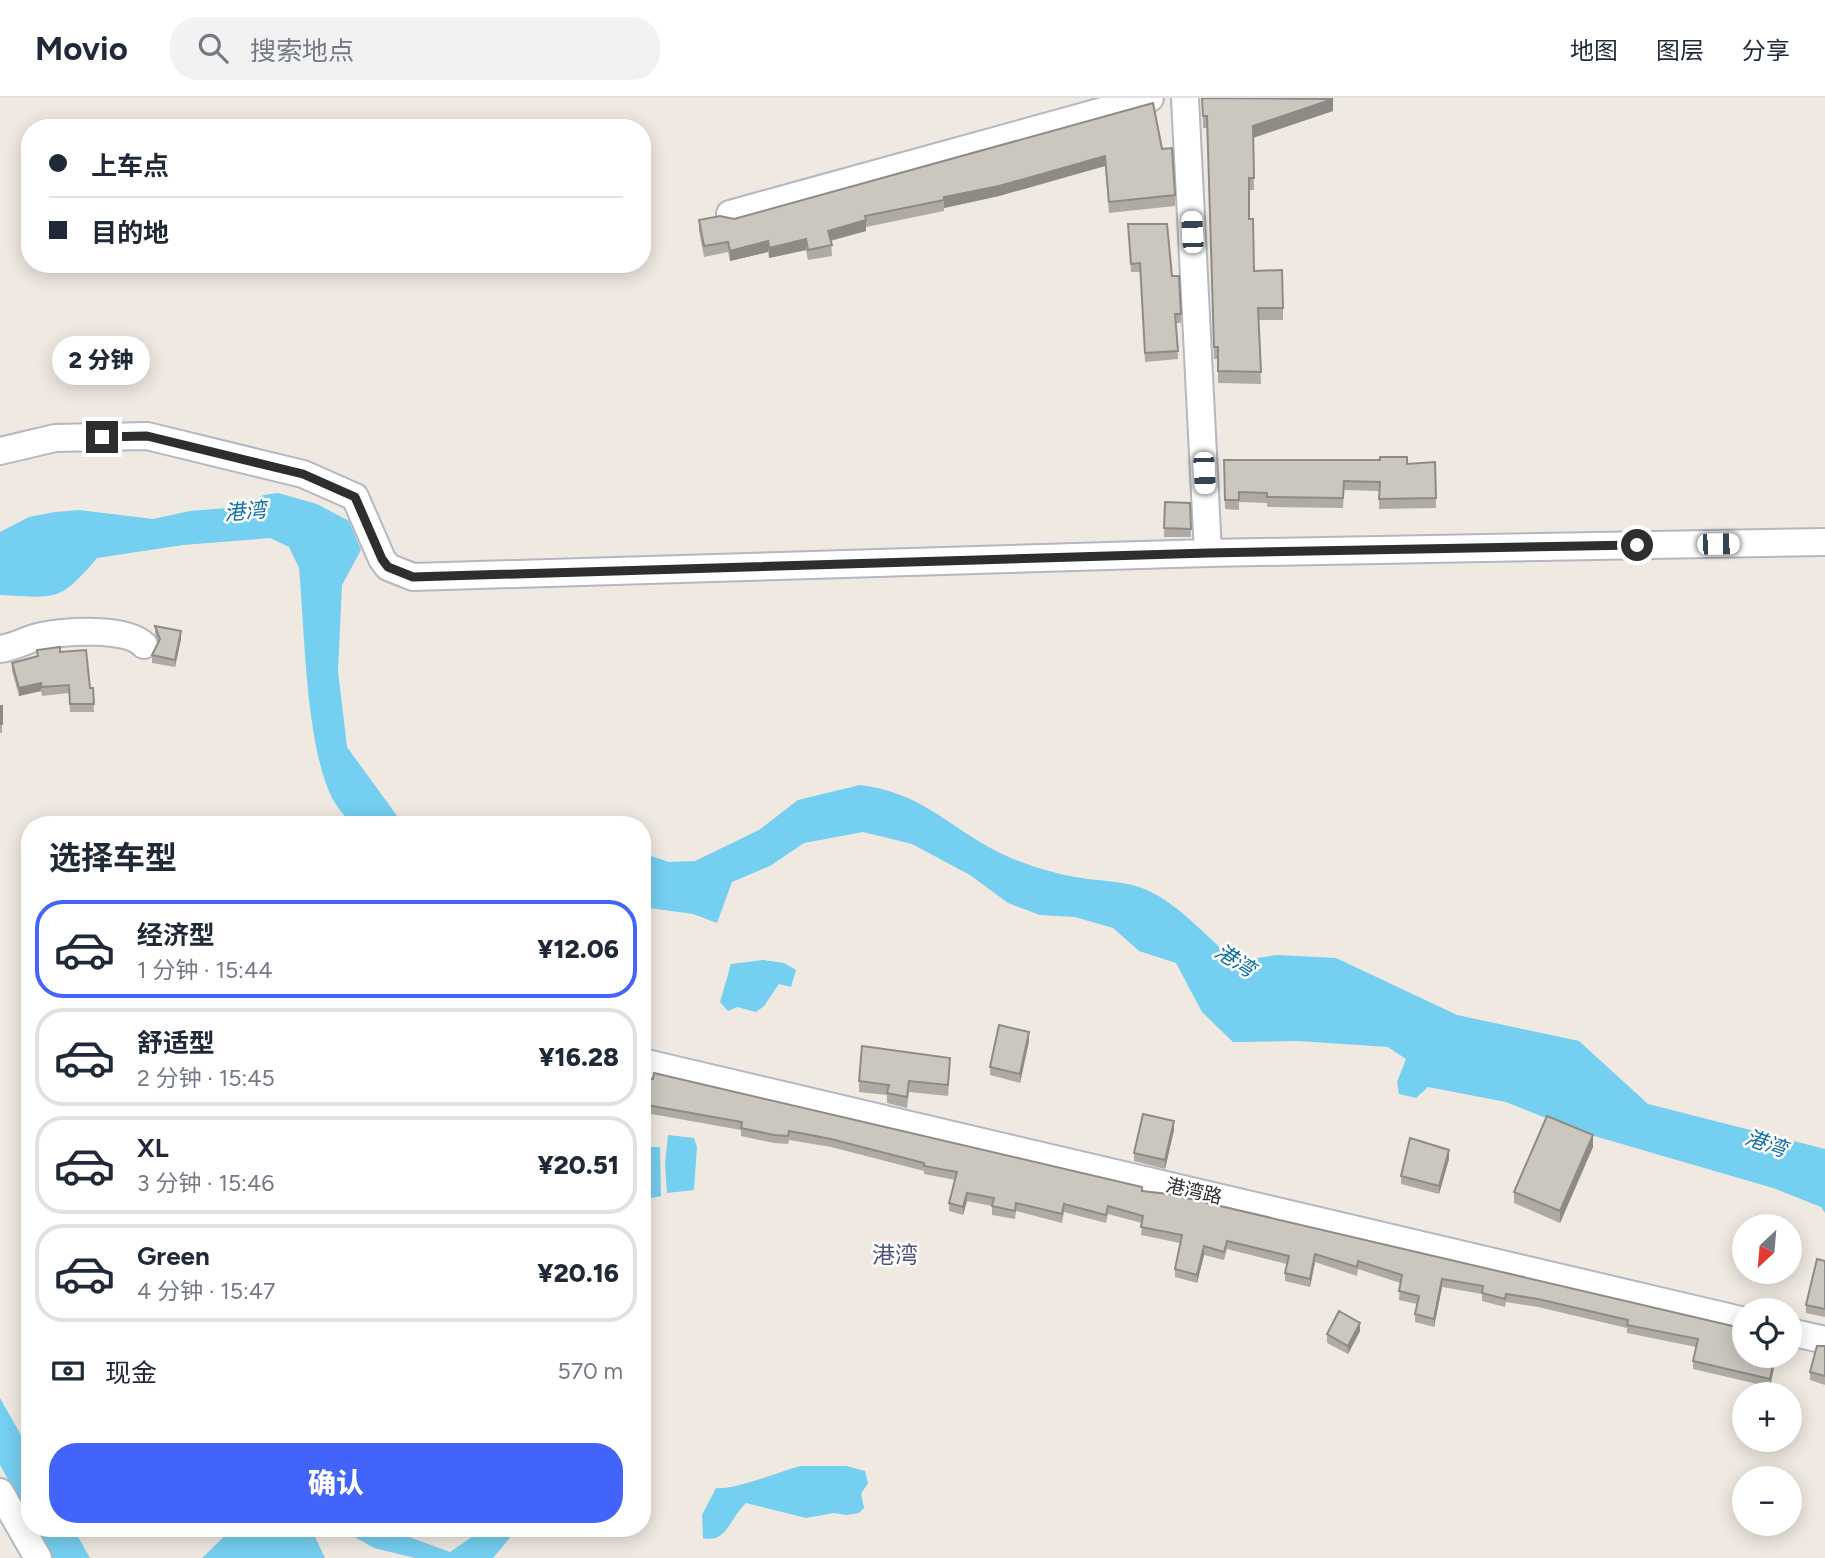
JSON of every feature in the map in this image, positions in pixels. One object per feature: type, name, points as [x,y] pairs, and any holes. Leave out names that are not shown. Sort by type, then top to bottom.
[{"type":"street","points":[[730,214],[1150,98]]},
{"type":"street","points":[[1185,98],[1208,553]]},
{"type":"street","points":[[0,451],[55,438],[147,436],[303,474],[355,497],[382,559],[388,567],[413,577],[1208,553],[1825,542]]},
{"type":"street","points":[[0,649],[16,647],[40,636],[86,631],[138,639],[144,645]]},
{"type":"street","name":"港湾路","points":[[651,1064],[1732,1318]]},
{"type":"street","points":[[1802,1335],[1825,1340]]},
{"type":"street","points":[[0,1492],[21,1528]]},
{"type":"street","points":[[26,1537],[38,1558]]},
{"type":"water","points":[[278,493],[317,504],[349,521],[361,550],[342,585],[338,671],[347,747],[397,816],[345,816],[332,798],[316,747],[308,686],[299,568],[289,547],[270,538],[183,545],[97,558],[74,583],[56,594],[34,597],[0,595],[0,532],[29,517],[79,510],[153,519],[190,511],[240,507],[264,495]]},
{"type":"water","points":[[860,785],[882,789],[918,803],[980,842],[1026,864],[1085,879],[1134,886],[1153,893],[1186,916],[1236,961],[1277,955],[1336,958],[1457,1015],[1579,1041],[1648,1104],[1825,1149],[1825,1213],[1821,1207],[1773,1188],[1584,1133],[1506,1102],[1428,1087],[1416,1098],[1399,1094],[1397,1082],[1406,1059],[1388,1047],[1298,1041],[1233,1042],[1202,1012],[1176,963],[1139,951],[1113,928],[1075,917],[1040,915],[1008,903],[970,875],[912,844],[863,832],[804,843],[770,866],[732,882],[717,923],[693,914],[651,908],[651,856],[669,862],[695,861],[759,830],[798,800]]},
{"type":"water","points":[[763,960],[784,963],[796,970],[791,987],[779,984],[764,1006],[756,1012],[737,1007],[728,1011],[720,1002],[731,964]]},
{"type":"water","points":[[668,1135],[694,1138],[697,1147],[694,1190],[667,1193],[665,1164]]},
{"type":"water","points":[[651,1147],[660,1147],[661,1196],[651,1198]]},
{"type":"water","points":[[0,1398],[21,1435],[21,1502],[0,1465]]},
{"type":"water","points":[[800,1466],[846,1466],[865,1471],[868,1483],[861,1494],[864,1508],[859,1513],[834,1513],[806,1518],[746,1503],[723,1533],[711,1539],[703,1538],[702,1515],[716,1488],[744,1484]]},
{"type":"water","points":[[40,1537],[78,1537],[90,1558],[52,1558]]},
{"type":"water","points":[[224,1537],[315,1537],[325,1558],[202,1558]]},
{"type":"water","points":[[355,1537],[409,1537],[450,1552],[472,1537],[510,1537],[493,1558],[415,1558],[374,1548]]},
{"type":"building","points":[[1202,98],[1333,99],[1253,126],[1254,178],[1249,178],[1249,219],[1253,219],[1254,271],[1282,270],[1283,308],[1258,308],[1261,372],[1218,371],[1218,347],[1214,347],[1207,116],[1203,116]]},
{"type":"building","points":[[1153,103],[1162,149],[1172,148],[1175,195],[1109,202],[1105,156],[999,186],[944,197],[944,200],[865,216],[866,220],[828,231],[832,245],[808,250],[806,239],[769,248],[768,241],[730,251],[728,242],[704,246],[699,220],[720,216],[734,219]]},
{"type":"building","points":[[1128,224],[1167,224],[1172,276],[1179,276],[1181,314],[1175,314],[1178,351],[1145,353],[1140,263],[1131,264]]},
{"type":"building","points":[[1380,457],[1407,457],[1407,464],[1435,462],[1436,498],[1379,499],[1380,482],[1344,481],[1343,498],[1267,497],[1267,493],[1239,492],[1239,500],[1225,500],[1224,460],[1380,460]]},
{"type":"building","points":[[1165,502],[1190,503],[1191,529],[1164,528]]},
{"type":"building","points":[[155,626],[181,631],[175,660],[152,655],[160,639]]},
{"type":"building","points":[[60,647],[60,652],[86,650],[94,704],[70,704],[69,685],[42,687],[41,683],[19,688],[12,663],[38,656],[37,650]]},
{"type":"building","points":[[2,706],[2,724],[0,724]]},
{"type":"building","points":[[999,1025],[1029,1032],[1020,1074],[990,1067]]},
{"type":"building","points":[[862,1046],[950,1058],[948,1085],[909,1081],[907,1097],[887,1093],[889,1085],[859,1081]]},
{"type":"building","points":[[654,1073],[1142,1187],[1142,1191],[1169,1194],[1732,1326],[1732,1368],[1772,1368],[1770,1379],[1693,1361],[1698,1339],[1627,1325],[1628,1320],[1538,1299],[1506,1294],[1505,1299],[1482,1293],[1483,1286],[1442,1279],[1434,1319],[1415,1314],[1419,1296],[1399,1291],[1402,1275],[1358,1261],[1357,1267],[1315,1254],[1310,1279],[1285,1273],[1289,1256],[1227,1241],[1224,1252],[1204,1246],[1197,1275],[1175,1269],[1182,1235],[1141,1227],[1143,1216],[1108,1206],[1106,1215],[1064,1204],[1062,1214],[1016,1203],[1015,1211],[992,1206],[994,1198],[967,1193],[963,1207],[949,1203],[957,1172],[924,1166],[924,1163],[831,1139],[789,1131],[788,1136],[774,1135],[741,1128],[742,1122],[651,1106],[651,1078]]},
{"type":"building","points":[[1143,1114],[1174,1121],[1165,1160],[1134,1153]]},
{"type":"building","points":[[1547,1116],[1593,1135],[1560,1211],[1514,1192]]},
{"type":"building","points":[[1410,1138],[1449,1150],[1439,1186],[1401,1176]]},
{"type":"building","points":[[1817,1259],[1825,1261],[1825,1309],[1806,1305]]},
{"type":"building","points":[[1339,1311],[1360,1323],[1348,1346],[1327,1334]]},
{"type":"building","points":[[1817,1346],[1825,1346],[1825,1376],[1810,1372]]},
{"type":"district","name":"港湾","points":[[895,1255]]},
{"type":"route","points":[[102,437],[147,436],[303,474],[342,490],[355,497],[362,509],[375,548],[388,567],[413,577],[1208,553],[1637,545]]}]
